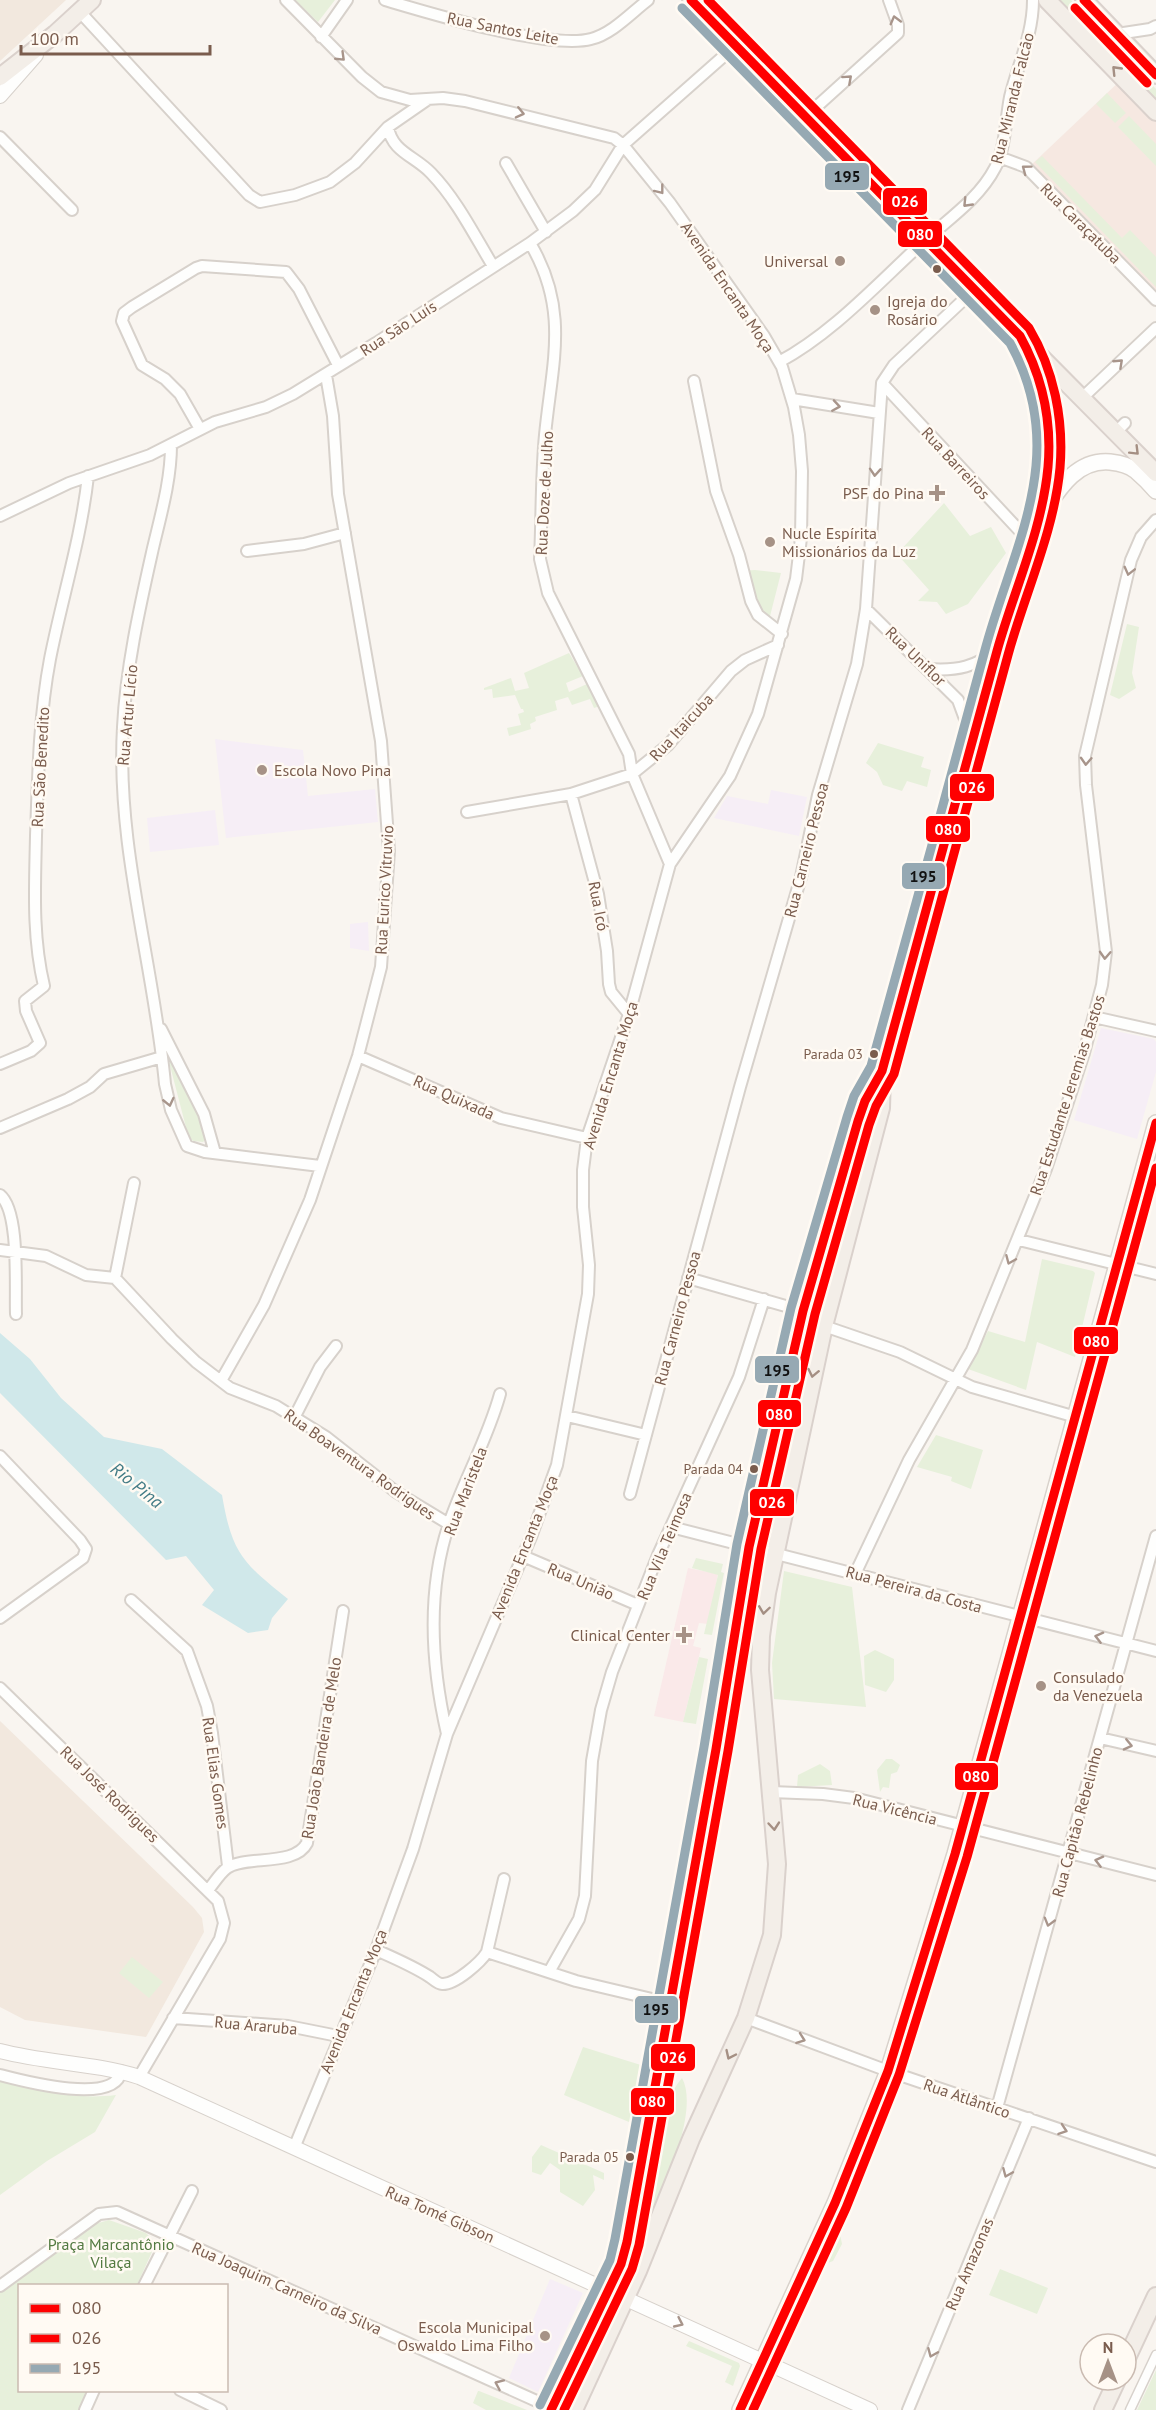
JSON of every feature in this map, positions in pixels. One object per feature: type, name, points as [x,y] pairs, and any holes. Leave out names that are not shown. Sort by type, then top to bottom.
[{"type":"main road","points":[[691,0],[734,47],[1082,398],[1120,428],[1156,473]]},
{"type":"main road","points":[[1047,0],[1156,112]]},
{"type":"main road","points":[[1084,0],[1156,75]]},
{"type":"main road","points":[[0,77],[55,34],[86,6]]},
{"type":"main road","points":[[574,2410],[626,2299],[691,2139],[746,2018],[772,1935],[777,1864],[760,1670],[761,1636],[775,1553],[824,1326],[879,1118],[882,1071],[972,741],[1031,543],[1048,467],[1044,399],[1036,367],[1020,336]]},
{"type":"main road","points":[[1035,524],[1060,488],[1074,473],[1088,465],[1104,462],[1120,463],[1135,470],[1156,491]]},
{"type":"main road","points":[[552,2409],[621,2264],[627,2242],[749,1547],[803,1311],[858,1121],[865,1101],[882,1071]]},
{"type":"main road","points":[[740,2410],[835,2203],[888,2071],[962,1825],[1156,1123]]},
{"type":"main road","points":[[1138,2334],[1156,2296]]},
{"type":"main road","points":[[1103,2410],[1111,2392]]},
{"type":"street","points":[[286,0],[321,37],[381,92],[400,99],[443,98],[465,101],[607,135],[623,145]]},
{"type":"street","points":[[321,37],[347,0]]},
{"type":"street","name":"Rua Santos Leite","points":[[385,0],[462,22],[539,37],[578,40],[590,40],[606,33],[648,0]]},
{"type":"street","points":[[804,118],[898,33],[898,25],[889,0]]},
{"type":"street","name":"Rua Miranda Falcão","points":[[779,362],[804,349],[971,199],[996,167],[1011,92],[1029,39],[1033,0]]},
{"type":"street","points":[[86,6],[249,195],[260,202],[295,195],[330,182],[355,163],[388,127],[427,100]]},
{"type":"street","points":[[1117,34],[1156,26]]},
{"type":"street","points":[[0,96],[55,34]]},
{"type":"street","name":"Rua São Luís","points":[[0,516],[69,483],[150,455],[200,429],[266,406],[326,375],[546,232],[596,190],[623,145],[734,47]]},
{"type":"street","points":[[0,66],[27,57]]},
{"type":"street","points":[[388,127],[392,143],[431,173],[444,190],[493,266]]},
{"type":"street","points":[[0,137],[72,210]]},
{"type":"street","name":"Avenida Encanta Moça","points":[[294,2148],[338,2036],[376,1950],[413,1849],[447,1734],[523,1556],[557,1465],[588,1294],[589,1265],[583,1188],[587,1138],[629,1014],[670,864],[734,767],[758,714],[796,579],[802,514],[801,448],[792,399],[779,362],[703,249],[623,145]]},
{"type":"street","name":"Rua Caraçatuba","points":[[999,157],[1026,167],[1156,300]]},
{"type":"street","points":[[506,163],[546,232]]},
{"type":"street","name":"Rua Doze de Julho","points":[[530,243],[542,263],[551,287],[557,329],[544,446],[541,567],[557,612],[629,754],[632,774],[670,864]]},
{"type":"street","points":[[200,429],[180,394],[165,379],[142,365],[122,321],[124,313],[132,307],[202,266],[286,272],[299,289],[339,365]]},
{"type":"street","points":[[882,383],[894,365],[974,290]]},
{"type":"street","points":[[1082,398],[1156,328]]},
{"type":"street","name":"Rua Eurico Vitruvio","points":[[222,1379],[264,1305],[289,1253],[358,1056],[381,967],[389,851],[381,741],[338,494],[333,416],[326,375]]},
{"type":"street","points":[[694,381],[716,491],[739,555],[752,601],[758,615],[780,640]]},
{"type":"street","name":"Rua Carneiro Pessoa","points":[[630,1494],[801,877],[821,786],[849,698],[863,636],[866,609],[882,383]]},
{"type":"street","name":"Rua Barreiros","points":[[882,383],[1031,543]]},
{"type":"street","points":[[792,399],[879,413]]},
{"type":"street","name":"Rua Artur Lício","points":[[171,445],[168,480],[141,603],[128,681],[122,765],[128,835],[143,944],[171,1110],[183,1142],[193,1149],[320,1166]]},
{"type":"street","name":"Rua São Benedito","points":[[0,1064],[36,1048],[40,1043],[26,1011],[26,1001],[44,986],[37,945],[34,905],[40,737],[50,658],[71,572],[88,476]]},
{"type":"street","name":"Rua Estudante Jeremias Bastos","points":[[856,1572],[909,1460],[972,1350],[1019,1240],[1046,1169],[1094,1017],[1106,952],[1086,786],[1086,756],[1131,560],[1141,537],[1156,520]]},
{"type":"street","points":[[247,551],[304,544],[345,533]]},
{"type":"street","name":"Rua Uniflor","points":[[866,609],[929,669],[962,706],[972,741]]},
{"type":"street","name":"Rua Itaicuba","points":[[467,812],[571,794],[632,774],[668,746],[731,671],[780,640]]},
{"type":"street","points":[[929,669],[950,671],[970,667],[998,649]]},
{"type":"street","name":"Rua Icó","points":[[571,794],[598,894],[608,951],[611,992],[629,1014]]},
{"type":"street","points":[[1094,1017],[1156,1031]]},
{"type":"street","name":"Rua Artur Lício","points":[[158,1023],[204,1114],[215,1153]]},
{"type":"street","name":"Rua Quixada","points":[[358,1056],[501,1118],[587,1138]]},
{"type":"street","points":[[0,1128],[68,1099],[90,1087],[104,1074],[162,1057]]},
{"type":"street","points":[[164,1072],[180,1067]]},
{"type":"street","points":[[0,1250],[46,1256],[86,1275],[115,1278],[134,1183]]},
{"type":"street","points":[[0,1195],[5,1199],[11,1217],[16,1314]]},
{"type":"street","points":[[1019,1240],[1156,1274]]},
{"type":"street","name":"Rua Boaventura Rodrigues","points":[[115,1278],[188,1354],[222,1379],[230,1388],[276,1406],[326,1437],[423,1510],[449,1524]]},
{"type":"street","points":[[688,1278],[803,1311]]},
{"type":"street","name":"Rua Vila Teimosa","points":[[549,1972],[579,1919],[585,1896],[592,1761],[601,1710],[612,1672],[638,1605],[739,1377],[764,1299]]},
{"type":"street","points":[[824,1326],[888,1347],[954,1380],[1076,1418]]},
{"type":"street","points":[[294,1418],[320,1367],[336,1346]]},
{"type":"street","name":"Rua Maristela","points":[[447,1734],[438,1695],[433,1647],[433,1603],[449,1524],[492,1424],[500,1394]]},
{"type":"street","points":[[567,1416],[646,1435]]},
{"type":"street","points":[[0,1456],[81,1540],[86,1550],[83,1558],[0,1618]]},
{"type":"street","name":"Rua Pereira da Costa","points":[[672,1527],[856,1572],[1018,1617],[1156,1651]]},
{"type":"street","name":"Rua Capitão Rebelinho","points":[[997,2108],[1156,1536]]},
{"type":"street","name":"Rua União","points":[[523,1556],[638,1605]]},
{"type":"street","name":"Rua Elias Gomes","points":[[131,1600],[187,1651],[207,1706],[228,1866]]},
{"type":"street","name":"Rua João Bandeira de Melo","points":[[228,1866],[299,1852],[307,1843],[344,1611]]},
{"type":"street","name":"Rua José Rodrigues","points":[[0,1688],[209,1889],[218,1901],[224,1923],[220,1939],[173,2018]]},
{"type":"street","points":[[1100,1738],[1156,1751]]},
{"type":"street","name":"Rua Vicência","points":[[771,1792],[854,1798],[1156,1875]]},
{"type":"street","points":[[209,1889],[228,1866]]},
{"type":"street","points":[[376,1950],[408,1964],[442,1984],[473,1968],[487,1952],[504,1879]]},
{"type":"street","points":[[487,1952],[549,1972],[669,2003]]},
{"type":"street","points":[[139,2078],[173,2018]]},
{"type":"street","name":"Rua Araruba","points":[[173,2018],[288,2026],[338,2036]]},
{"type":"street","name":"Rua Atlântico","points":[[746,2018],[888,2071],[1156,2162]]},
{"type":"street","name":"Rua Tomé Gibson","points":[[0,2051],[78,2066],[121,2071],[139,2078],[870,2410]]},
{"type":"street","points":[[0,2074],[41,2084],[86,2089],[114,2085],[120,2079],[121,2071]]},
{"type":"street","name":"Rua Amazonas","points":[[908,2410],[1029,2118]]},
{"type":"street","points":[[145,2284],[192,2191]]},
{"type":"street","name":"Rua Joaquim Carneiro da Silva","points":[[0,2286],[99,2214],[117,2212],[552,2409]]},
{"type":"street","points":[[1130,2410],[1156,2355]]},
{"type":"street","points":[[85,2410],[94,2392]]},
{"type":"street","points":[[182,2392],[221,2410]]},
{"type":"shaded area","points":[[0,0],[66,0],[0,61]]},
{"type":"shaded area","points":[[1122,79],[1156,115],[1156,296],[1028,168]]},
{"type":"shaded area","name":"Escola Novo Pina","points":[[215,739],[303,750],[308,796],[375,789],[378,822],[226,838]]},
{"type":"shaded area","points":[[771,790],[807,797],[799,836],[714,818],[727,796],[768,804]]},
{"type":"shaded area","points":[[215,810],[219,845],[150,852],[147,818]]},
{"type":"shaded area","points":[[368,922],[369,951],[350,948],[350,924]]},
{"type":"shaded area","points":[[1101,1028],[1154,1039],[1156,1042],[1156,1072],[1137,1139],[1074,1120]]},
{"type":"shaded area","name":"Clinical Center","points":[[688,1568],[718,1574],[708,1624],[699,1623],[693,1646],[701,1648],[683,1722],[654,1716]]},
{"type":"shaded area","points":[[0,1721],[202,1918],[204,1932],[146,2037],[25,2020],[0,2007]]},
{"type":"shaded area","name":"Escola Municipal Oswaldo Lima Filho","points":[[550,2279],[583,2293],[538,2392],[509,2378]]},
{"type":"green space","points":[[295,0],[335,0],[318,22]]},
{"type":"green space","points":[[1059,0],[1071,0],[1156,89],[1156,102]]},
{"type":"green space","points":[[1107,93],[1126,113],[1115,123],[1096,104]]},
{"type":"green space","points":[[1129,116],[1156,144],[1156,166],[1118,127]]},
{"type":"green space","points":[[1042,156],[1122,238],[1130,230],[1156,257],[1156,287],[1035,162]]},
{"type":"green space","points":[[944,503],[970,536],[991,527],[1006,553],[968,604],[946,614],[937,602],[918,601],[929,590],[897,554]]},
{"type":"green space","points":[[740,571],[781,573],[768,624]]},
{"type":"green space","points":[[1127,624],[1139,627],[1132,673],[1136,688],[1119,699],[1110,695]]},
{"type":"green space","points":[[569,653],[583,676],[566,683],[569,692],[587,684],[600,706],[594,708],[590,699],[572,705],[568,697],[555,701],[557,710],[535,717],[536,721],[530,724],[531,729],[509,736],[507,728],[521,725],[518,714],[524,712],[523,709],[515,695],[493,698],[492,689],[484,690],[484,688],[511,678],[515,691],[529,688],[524,673]]},
{"type":"green space","points":[[878,743],[924,757],[921,767],[931,770],[927,787],[907,781],[902,791],[883,785],[877,772],[866,763]]},
{"type":"green space","points":[[168,1058],[171,1058],[198,1113],[206,1139],[203,1142],[193,1141],[188,1135]]},
{"type":"green space","points":[[1042,1259],[1095,1273],[1075,1357],[1037,1342],[1026,1390],[968,1369],[988,1331],[1025,1342]]},
{"type":"green space","points":[[936,1435],[983,1450],[971,1489],[951,1481],[952,1477],[917,1467]]},
{"type":"green space","points":[[696,1558],[723,1564],[721,1572],[724,1573],[712,1635],[704,1634],[718,1575],[692,1568]]},
{"type":"green space","points":[[784,1571],[852,1587],[866,1707],[774,1699],[772,1663]]},
{"type":"green space","points":[[875,1650],[894,1659],[894,1680],[886,1692],[865,1685],[864,1656]]},
{"type":"green space","points":[[699,1657],[708,1659],[696,1724],[683,1722]]},
{"type":"green space","points":[[886,1759],[892,1759],[900,1765],[897,1772],[891,1774],[889,1788],[883,1787],[880,1792],[877,1770]]},
{"type":"green space","points":[[820,1764],[830,1771],[832,1785],[797,1787],[798,1775]]},
{"type":"green space","points":[[132,1957],[163,1982],[149,1998],[119,1973]]},
{"type":"green space","points":[[583,2047],[644,2066],[634,2118],[629,2122],[564,2095]]},
{"type":"green space","points":[[682,2078],[687,2096],[679,2146],[658,2203],[627,2273],[623,2271],[641,2213],[661,2123],[674,2090]]},
{"type":"green space","points":[[0,2080],[57,2094],[116,2095],[95,2132],[47,2161],[0,2195]]},
{"type":"green space","points":[[541,2145],[604,2173],[604,2180],[593,2175],[595,2190],[583,2206],[560,2192],[560,2170],[550,2163],[541,2175],[532,2172],[532,2157]]},
{"type":"green space","points":[[837,2219],[842,2244],[833,2261],[820,2266]]},
{"type":"green space","name":"Praça Marcantônio Vilaça","points":[[109,2220],[146,2233],[156,2243],[137,2284],[18,2284],[18,2392],[87,2392],[78,2410],[0,2410],[0,2292],[95,2224]]},
{"type":"green space","points":[[1000,2269],[1048,2288],[1037,2314],[989,2295]]},
{"type":"green space","points":[[689,2341],[739,2363],[733,2386],[725,2382],[732,2366],[686,2346]]},
{"type":"green space","points":[[1156,2370],[1156,2410],[1137,2410]]},
{"type":"green space","points":[[478,2391],[527,2410],[486,2410],[473,2403]]},
{"type":"water","name":"Rio Pina","points":[[0,1333],[30,1359],[61,1398],[104,1437],[162,1449],[222,1495],[230,1531],[242,1556],[260,1576],[288,1599],[272,1618],[268,1630],[248,1633],[202,1605],[214,1590],[186,1556],[166,1560],[0,1393]]},
{"type":"transit line","name":"080","points":[[551,2410],[621,2264],[627,2242],[716,1749],[749,1547],[803,1311],[858,1121],[865,1101],[882,1071],[997,651],[1034,537],[1045,491],[1049,450],[1047,416],[1040,383],[1020,336],[691,0]]},
{"type":"transit line","name":"026","points":[[564,2410],[632,2269],[639,2245],[728,1751],[761,1549],[815,1314],[869,1125],[876,1106],[894,1074],[1008,655],[1052,516],[1060,468],[1059,414],[1051,378],[1029,328],[708,0]]},
{"type":"transit line","name":"080","points":[[1084,0],[1156,75]]},
{"type":"transit line","name":"195","points":[[540,2405],[610,2260],[704,1747],[737,1544],[791,1308],[847,1117],[854,1096],[871,1066],[985,650],[1028,513],[1037,450],[1035,418],[1029,387],[1010,343],[682,8]]},
{"type":"transit line","name":"026","points":[[1075,8],[1147,83]]},
{"type":"transit line","name":"080","points":[[740,2410],[835,2203],[888,2071],[955,1854],[1156,1123]]},
{"type":"transit line","name":"026","points":[[753,2410],[846,2208],[899,2075],[967,1857],[1156,1168]]},
{"type":"place","name":"Universal","points":[[840,261]]},
{"type":"place","name":"Igreja do Rosário","points":[[875,310]]},
{"type":"place","name":"PSF do Pina","points":[[937,493]]},
{"type":"place","name":"Nucle Espírita Missionários da Luz","points":[[770,542]]},
{"type":"place","name":"Escola Novo Pina","points":[[262,770]]},
{"type":"place","name":"Parada 03","points":[[874,1054]]},
{"type":"place","name":"Parada 04","points":[[754,1469]]},
{"type":"place","name":"Clinical Center","points":[[684,1635]]},
{"type":"place","name":"Consulado da Venezuela","points":[[1041,1686]]},
{"type":"place","name":"Parada 05","points":[[630,2157]]},
{"type":"place","name":"Escola Municipal Oswaldo Lima Filho","points":[[545,2336]]}]
